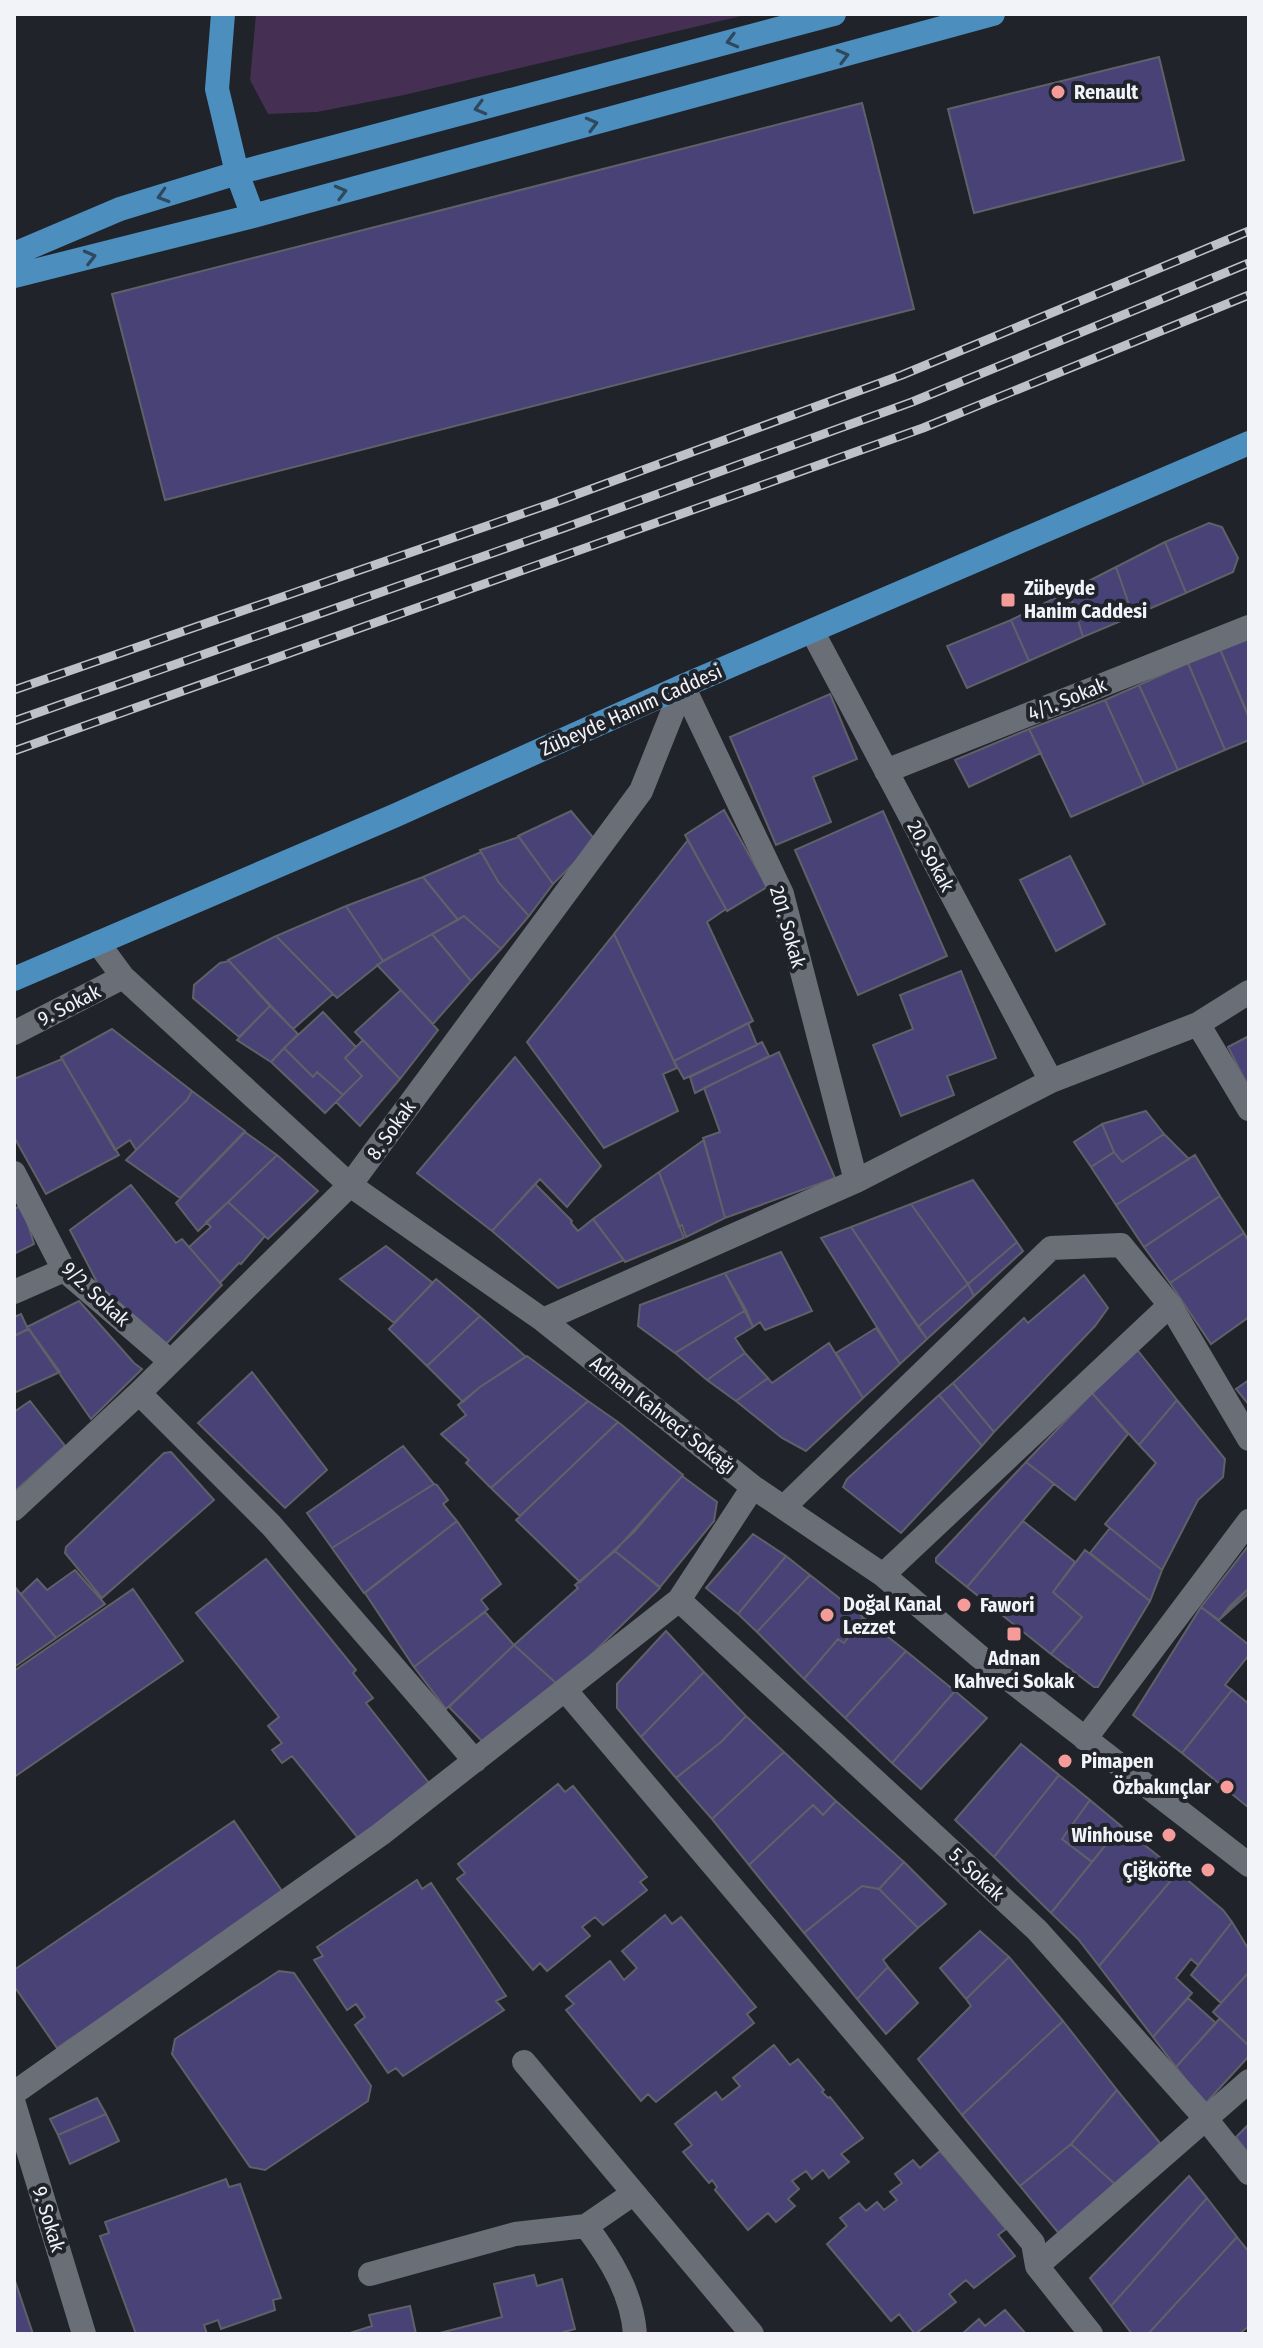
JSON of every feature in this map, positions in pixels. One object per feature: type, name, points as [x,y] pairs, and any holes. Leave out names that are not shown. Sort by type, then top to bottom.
[{"type":"main road","points":[[223,14],[217,89],[237,173],[253,216]]},
{"type":"main road","points":[[14,254],[120,209],[237,173],[834,14]]},
{"type":"main road","points":[[14,276],[253,216],[993,14]]},
{"type":"main road","name":"Zübeyde Hanım Caddesi","points":[[14,979],[394,816],[683,686],[1249,443]]},
{"type":"street","name":"4/1. Sokak","points":[[886,771],[1249,627]]},
{"type":"street","name":"20. Sokak","points":[[812,631],[1051,1081]]},
{"type":"street","name":"201. Sokak","points":[[683,686],[782,894],[856,1181]]},
{"type":"street","name":"8. Sokak","points":[[14,1509],[139,1393],[350,1185],[641,791],[683,686]]},
{"type":"street","name":"Adnan Kahveci Sokağı","points":[[98,943],[123,977],[350,1185],[543,1320],[753,1487],[883,1575],[980,1657],[1249,1865]]},
{"type":"street","name":"9. Sokak","points":[[14,1033],[123,977]]},
{"type":"street","points":[[543,1320],[856,1181],[1051,1081],[1198,1024],[1249,992]]},
{"type":"street","points":[[1198,1024],[1249,1109]]},
{"type":"street","name":"9/2. Sokak","points":[[14,1173],[64,1270],[170,1361]]},
{"type":"street","points":[[784,1507],[1051,1248],[1121,1245],[1170,1305],[1249,1439]]},
{"type":"street","points":[[14,1292],[64,1270]]},
{"type":"street","points":[[883,1575],[1170,1305]]},
{"type":"street","points":[[139,1393],[271,1525],[475,1761]]},
{"type":"street","points":[[14,2093],[381,1834],[679,1600],[753,1487]]},
{"type":"street","points":[[1085,1739],[1249,1521]]},
{"type":"street","name":"5. Sokak","points":[[679,1600],[1037,1930],[1206,2119],[1249,2173]]},
{"type":"street","points":[[566,1691],[1033,2243],[1037,2266],[1091,2334]]},
{"type":"street","points":[[524,2062],[752,2334]]},
{"type":"street","points":[[1037,2266],[1249,2081]]},
{"type":"street","name":"9. Sokak","points":[[14,2104],[84,2334]]},
{"type":"street","points":[[370,2274],[515,2234],[586,2226],[634,2193]]},
{"type":"street","points":[[586,2226],[610,2258],[633,2313],[635,2334]]},
{"type":"shaded area","points":[[256,14],[750,14],[404,95],[317,112],[268,114],[250,80]]},
{"type":"building","points":[[1159,57],[1184,160],[974,213],[948,109]]},
{"type":"building","points":[[862,103],[914,309],[165,500],[112,294]]},
{"type":"building","points":[[1209,523],[1222,527],[1238,558],[1233,572],[1186,593],[1165,542]]},
{"type":"building","points":[[1165,542],[1186,593],[1133,616],[1116,567]]},
{"type":"building","points":[[1116,567],[1133,616],[1083,637],[1069,591]]},
{"type":"building","points":[[1069,591],[1083,637],[1029,661],[1011,620]]},
{"type":"building","points":[[1011,620],[1029,661],[967,688],[947,646]]},
{"type":"building","points":[[1249,636],[1249,717],[1220,649]]},
{"type":"building","points":[[1220,649],[1249,718],[1249,740],[1225,750],[1188,663]]},
{"type":"building","points":[[1188,663],[1225,750],[1178,770],[1139,685]]},
{"type":"building","points":[[1139,685],[1178,770],[1144,785],[1105,700]]},
{"type":"building","points":[[830,694],[857,759],[813,777],[831,822],[776,845],[730,737]]},
{"type":"building","points":[[1105,700],[1144,785],[1071,817],[1029,729]]},
{"type":"building","points":[[1029,729],[1041,753],[969,787],[955,760]]},
{"type":"building","points":[[724,810],[767,887],[727,911],[685,835]]},
{"type":"building","points":[[571,811],[596,841],[553,884],[518,836]]},
{"type":"building","points":[[883,811],[947,956],[858,995],[795,850]]},
{"type":"building","points":[[519,837],[553,884],[529,916],[499,883],[480,850]]},
{"type":"building","points":[[688,840],[726,909],[707,922],[753,1021],[674,1061],[614,934]]},
{"type":"building","points":[[481,852],[499,883],[529,916],[501,949],[464,916],[458,920],[423,877]]},
{"type":"building","points":[[1070,856],[1105,924],[1056,951],[1020,880]]},
{"type":"building","points":[[423,877],[458,920],[383,961],[346,906]]},
{"type":"building","points":[[346,906],[383,961],[337,998],[276,936]]},
{"type":"building","points":[[464,916],[501,949],[471,981],[432,934]]},
{"type":"building","points":[[432,934],[471,981],[433,1024],[377,965]]},
{"type":"building","points":[[614,934],[677,1068],[663,1074],[678,1111],[604,1148],[527,1042]]},
{"type":"building","points":[[276,936],[333,994],[293,1029],[228,960]]},
{"type":"building","points":[[229,961],[270,1006],[239,1037],[193,998],[194,985],[220,963]]},
{"type":"building","points":[[961,971],[996,1058],[947,1076],[954,1095],[901,1116],[873,1045],[913,1029],[900,995]]},
{"type":"building","points":[[401,990],[438,1030],[400,1079],[355,1032]]},
{"type":"building","points":[[270,1006],[298,1034],[271,1062],[237,1040]]},
{"type":"building","points":[[323,1012],[356,1047],[345,1058],[362,1076],[343,1095],[317,1072],[313,1077],[284,1048]]},
{"type":"building","points":[[748,1023],[757,1045],[684,1079],[674,1061]]},
{"type":"building","points":[[112,1029],[192,1091],[187,1100],[136,1150],[130,1140],[115,1150],[61,1057]]},
{"type":"building","points":[[1249,1036],[1249,1088],[1228,1047]]},
{"type":"building","points":[[363,1040],[400,1079],[360,1126],[336,1102],[362,1076],[345,1058]]},
{"type":"building","points":[[762,1042],[769,1056],[695,1093],[690,1077]]},
{"type":"building","points":[[284,1048],[313,1077],[317,1072],[343,1095],[325,1113],[271,1062]]},
{"type":"building","points":[[779,1052],[835,1178],[725,1218],[703,1138],[720,1132],[704,1088]]},
{"type":"building","points":[[515,1057],[601,1166],[567,1207],[540,1179],[492,1231],[417,1173]]},
{"type":"building","points":[[62,1059],[119,1155],[46,1194],[14,1137],[14,1079]]},
{"type":"building","points":[[192,1091],[245,1131],[180,1198],[126,1160],[187,1100]]},
{"type":"building","points":[[1146,1111],[1164,1134],[1122,1162],[1114,1152],[1102,1124]]},
{"type":"building","points":[[1102,1124],[1114,1152],[1091,1167],[1074,1142]]},
{"type":"building","points":[[245,1132],[277,1155],[198,1231],[176,1203]]},
{"type":"building","points":[[1164,1134],[1189,1159],[1116,1205],[1091,1167],[1114,1152],[1122,1162]]},
{"type":"building","points":[[704,1140],[725,1218],[686,1237],[682,1225],[679,1227],[659,1172]]},
{"type":"building","points":[[277,1155],[318,1191],[268,1239],[228,1202]]},
{"type":"building","points":[[1195,1155],[1220,1196],[1144,1247],[1116,1205]]},
{"type":"building","points":[[659,1172],[684,1238],[625,1262],[593,1219]]},
{"type":"building","points":[[973,1180],[1017,1242],[968,1284],[911,1204]]},
{"type":"building","points":[[535,1184],[578,1231],[593,1219],[624,1260],[558,1288],[492,1231]]},
{"type":"building","points":[[131,1185],[176,1243],[182,1239],[222,1285],[165,1345],[100,1288],[70,1230]]},
{"type":"building","points":[[1220,1196],[1244,1233],[1170,1283],[1144,1247]]},
{"type":"building","points":[[228,1202],[265,1236],[220,1283],[189,1247],[211,1227],[206,1222]]},
{"type":"building","points":[[911,1204],[968,1284],[918,1327],[851,1227]]},
{"type":"building","points":[[22,1205],[34,1244],[14,1254],[14,1209]]},
{"type":"building","points":[[851,1227],[927,1339],[900,1364],[821,1238]]},
{"type":"building","points":[[1244,1233],[1249,1242],[1249,1317],[1211,1344],[1170,1283]]},
{"type":"building","points":[[1017,1242],[1023,1251],[974,1296],[968,1284]]},
{"type":"building","points":[[386,1246],[433,1283],[394,1323],[340,1279]]},
{"type":"building","points":[[781,1252],[812,1311],[765,1330],[760,1322],[753,1327],[725,1273]]},
{"type":"building","points":[[725,1273],[746,1310],[675,1353],[638,1326],[640,1305]]},
{"type":"building","points":[[1084,1275],[1108,1308],[1095,1326],[994,1432],[953,1383],[1024,1318],[1028,1323]]},
{"type":"building","points":[[436,1279],[480,1316],[427,1366],[389,1329]]},
{"type":"building","points":[[968,1284],[974,1296],[927,1339],[918,1327]]},
{"type":"building","points":[[79,1301],[142,1369],[91,1419],[27,1327]]},
{"type":"building","points":[[746,1310],[753,1327],[735,1338],[745,1353],[707,1380],[675,1353]]},
{"type":"building","points":[[21,1314],[28,1329],[14,1336],[14,1317]]},
{"type":"building","points":[[480,1316],[526,1357],[463,1402],[427,1366]]},
{"type":"building","points":[[876,1328],[900,1364],[863,1398],[836,1353]]},
{"type":"building","points":[[29,1329],[60,1372],[14,1393],[14,1336]]},
{"type":"building","points":[[829,1343],[863,1398],[806,1451],[782,1438],[736,1401],[768,1378],[772,1383]]},
{"type":"building","points":[[1135,1347],[1177,1400],[1139,1445],[1092,1393]]},
{"type":"building","points":[[745,1353],[768,1378],[736,1401],[707,1380]]},
{"type":"building","points":[[527,1356],[588,1401],[491,1488],[466,1463],[469,1460],[441,1434],[466,1415],[458,1405]]},
{"type":"building","points":[[252,1372],[327,1470],[285,1508],[198,1423]]},
{"type":"building","points":[[1249,1380],[1249,1405],[1236,1389]]},
{"type":"building","points":[[953,1383],[994,1432],[982,1446],[939,1395]]},
{"type":"building","points":[[1092,1393],[1128,1434],[1075,1500],[1026,1462]]},
{"type":"building","points":[[939,1395],[982,1446],[901,1533],[843,1487],[847,1479]]},
{"type":"building","points":[[1177,1400],[1225,1459],[1223,1477],[1198,1500],[1162,1570],[1105,1524],[1156,1463],[1139,1445]]},
{"type":"building","points":[[30,1401],[65,1446],[14,1492],[14,1412]]},
{"type":"building","points":[[588,1401],[618,1422],[520,1516],[491,1488]]},
{"type":"building","points":[[618,1422],[683,1475],[634,1532],[580,1582],[516,1520]]},
{"type":"building","points":[[403,1446],[434,1484],[332,1548],[307,1513]]},
{"type":"building","points":[[171,1452],[214,1500],[102,1598],[65,1553],[66,1547],[164,1453]]},
{"type":"building","points":[[1026,1462],[1054,1484],[967,1587],[936,1562],[936,1558]]},
{"type":"building","points":[[682,1476],[717,1502],[714,1521],[660,1587],[615,1551]]},
{"type":"building","points":[[434,1484],[448,1500],[443,1504],[457,1521],[364,1593],[332,1548]]},
{"type":"building","points":[[457,1521],[501,1584],[481,1600],[488,1609],[414,1667],[365,1593]]},
{"type":"building","points":[[1023,1521],[1075,1562],[1053,1592],[1082,1617],[1051,1654],[967,1587]]},
{"type":"building","points":[[1110,1528],[1162,1570],[1150,1601],[1090,1553]]},
{"type":"building","points":[[753,1534],[786,1556],[738,1614],[706,1588]]},
{"type":"building","points":[[1249,1545],[1249,1588],[1219,1620],[1201,1607]]},
{"type":"building","points":[[1085,1550],[1150,1601],[1098,1687],[1051,1654],[1082,1617],[1053,1592]]},
{"type":"building","points":[[615,1551],[660,1588],[559,1686],[514,1645]]},
{"type":"building","points":[[786,1556],[810,1575],[757,1632],[738,1614]]},
{"type":"building","points":[[266,1559],[356,1670],[353,1673],[373,1698],[366,1703],[429,1783],[358,1838],[292,1756],[282,1763],[272,1750],[282,1743],[268,1726],[279,1717],[196,1613]]},
{"type":"building","points":[[75,1570],[105,1604],[56,1638],[21,1594],[37,1579],[47,1590]]},
{"type":"building","points":[[810,1575],[863,1617],[844,1643],[838,1639],[804,1679],[757,1632]]},
{"type":"building","points":[[14,1588],[56,1638],[14,1667]]},
{"type":"building","points":[[1249,1588],[1249,1593],[1219,1620],[1230,1606]]},
{"type":"building","points":[[133,1589],[183,1661],[14,1777],[14,1671]]},
{"type":"building","points":[[1201,1607],[1249,1645],[1249,1655],[1225,1685],[1232,1690],[1182,1753],[1133,1715]]},
{"type":"building","points":[[485,1612],[514,1645],[446,1709],[414,1667]]},
{"type":"building","points":[[863,1617],[906,1651],[845,1718],[804,1679],[838,1639],[844,1643]]},
{"type":"building","points":[[666,1631],[704,1672],[641,1737],[617,1708],[617,1684]]},
{"type":"building","points":[[514,1645],[556,1683],[494,1741],[481,1740],[449,1707]]},
{"type":"building","points":[[906,1651],[955,1691],[892,1763],[845,1718]]},
{"type":"building","points":[[704,1672],[746,1716],[721,1742],[676,1778],[641,1737]]},
{"type":"building","points":[[1232,1690],[1249,1704],[1249,1808],[1182,1753]]},
{"type":"building","points":[[955,1691],[987,1718],[921,1789],[892,1763]]},
{"type":"building","points":[[746,1716],[784,1752],[712,1819],[676,1778],[721,1742]]},
{"type":"building","points":[[1021,1744],[1059,1775],[994,1857],[955,1820]]},
{"type":"building","points":[[784,1752],[836,1801],[823,1815],[813,1805],[749,1865],[712,1819]]},
{"type":"building","points":[[1059,1775],[1090,1800],[1062,1839],[1092,1862],[1051,1913],[994,1857]]},
{"type":"building","points":[[558,1784],[565,1792],[573,1786],[647,1877],[640,1882],[647,1890],[603,1925],[595,1917],[582,1927],[590,1936],[547,1971],[540,1963],[533,1970],[457,1879],[465,1873],[458,1864]]},
{"type":"building","points":[[1090,1800],[1121,1826],[1092,1862],[1062,1839]]},
{"type":"building","points":[[836,1801],[904,1862],[879,1889],[862,1886],[804,1933],[749,1865],[813,1805],[823,1815]]},
{"type":"building","points":[[234,1821],[284,1894],[57,2048],[14,1986],[14,1970]]},
{"type":"building","points":[[1121,1826],[1178,1872],[1099,1966],[1078,1939],[1051,1913]]},
{"type":"building","points":[[904,1862],[946,1904],[918,1928],[879,1889]]},
{"type":"building","points":[[1178,1872],[1223,1910],[1232,1922],[1198,1965],[1191,1959],[1176,1978],[1192,1993],[1153,2037],[1099,1966]]},
{"type":"building","points":[[417,1880],[422,1889],[431,1883],[506,1996],[496,2001],[504,2010],[403,2076],[396,2068],[388,2073],[355,2025],[365,2017],[356,2004],[347,2010],[314,1960],[323,1956],[317,1947]]},
{"type":"building","points":[[862,1886],[879,1889],[918,1928],[883,1960],[888,1967],[857,1999],[804,1933]]},
{"type":"building","points":[[665,1915],[672,1924],[681,1917],[756,2007],[747,2014],[754,2023],[656,2102],[648,2094],[641,2101],[566,2010],[574,2004],[566,1996],[610,1961],[624,1980],[637,1968],[622,1951]]},
{"type":"building","points":[[1232,1922],[1249,1950],[1249,1972],[1221,2003],[1191,1975]]},
{"type":"building","points":[[980,1931],[1009,1957],[966,1999],[940,1968]]},
{"type":"building","points":[[1009,1957],[1063,2021],[962,2115],[918,2059],[971,2006],[966,1999]]},
{"type":"building","points":[[888,1967],[918,2003],[886,2034],[857,1999]]},
{"type":"building","points":[[279,1971],[294,1973],[371,2086],[368,2101],[265,2170],[250,2167],[172,2054],[175,2039]]},
{"type":"building","points":[[1249,1972],[1249,2046],[1213,2012]]},
{"type":"building","points":[[1188,1998],[1216,2023],[1176,2067],[1153,2037]]},
{"type":"building","points":[[1220,2018],[1249,2046],[1249,2056],[1205,2104],[1176,2067]]},
{"type":"building","points":[[1063,2021],[1117,2090],[1071,2144],[1020,2186],[962,2115]]},
{"type":"building","points":[[774,2045],[790,2065],[798,2059],[824,2090],[822,2092],[830,2097],[863,2138],[841,2154],[849,2162],[829,2178],[823,2170],[812,2179],[806,2171],[792,2181],[799,2189],[788,2199],[795,2206],[776,2222],[768,2213],[748,2230],[715,2190],[717,2187],[712,2180],[709,2183],[683,2152],[692,2145],[675,2124],[716,2092],[722,2100],[740,2086],[733,2078]]},
{"type":"building","points":[[1117,2090],[1160,2143],[1118,2187],[1071,2144]]},
{"type":"building","points":[[97,2098],[106,2114],[58,2135],[50,2119]]},
{"type":"building","points":[[106,2114],[119,2141],[70,2164],[58,2135]]},
{"type":"building","points":[[1249,2124],[1249,2154],[1236,2137]]},
{"type":"building","points":[[1071,2144],[1118,2187],[1065,2241],[1020,2186]]},
{"type":"building","points":[[940,2151],[1006,2229],[998,2235],[1015,2256],[974,2288],[966,2280],[949,2294],[956,2302],[915,2334],[899,2314],[891,2321],[827,2244],[847,2226],[840,2218],[859,2203],[866,2211],[877,2202],[884,2210],[897,2200],[890,2192],[902,2183],[895,2174],[913,2160],[920,2168]]},
{"type":"building","points":[[1189,2176],[1207,2198],[1111,2306],[1090,2278]]},
{"type":"building","points":[[226,2179],[229,2187],[240,2184],[281,2298],[273,2300],[275,2310],[221,2329],[218,2320],[204,2325],[207,2334],[136,2334],[100,2236],[109,2233],[105,2222]]},
{"type":"building","points":[[1207,2198],[1237,2237],[1148,2334],[1132,2334],[1111,2306]]},
{"type":"building","points":[[1237,2237],[1249,2252],[1249,2326],[1239,2334],[1148,2334]]},
{"type":"building","points":[[534,2275],[537,2286],[562,2279],[575,2329],[565,2334],[436,2334],[502,2317],[494,2284]]},
{"type":"building","points":[[14,2278],[33,2334],[14,2334]]},
{"type":"building","points":[[410,2306],[416,2334],[347,2334],[372,2326],[369,2315]]},
{"type":"building","points":[[1005,2310],[1026,2334],[962,2334],[979,2319],[985,2326]]},
{"type":"railway","points":[[14,690],[553,503],[902,375],[1249,231]]},
{"type":"railway","points":[[14,721],[912,402],[1249,263]]},
{"type":"railway","points":[[14,751],[923,428],[1249,295]]},
{"type":"place","name":"Renault","points":[[1058,92]]},
{"type":"place","name":"Zübeyde Hanim Caddesi","points":[[1008,600]]},
{"type":"place","name":"Fawori","points":[[964,1605]]},
{"type":"place","name":"Doğal Kanal Lezzet","points":[[827,1615]]},
{"type":"place","name":"Adnan Kahveci Sokak","points":[[1014,1634]]},
{"type":"place","name":"Pimapen","points":[[1065,1761]]},
{"type":"place","name":"Özbakınçlar","points":[[1227,1787]]},
{"type":"place","name":"Winhouse","points":[[1169,1835]]},
{"type":"place","name":"Çiğköfte","points":[[1208,1870]]}]
